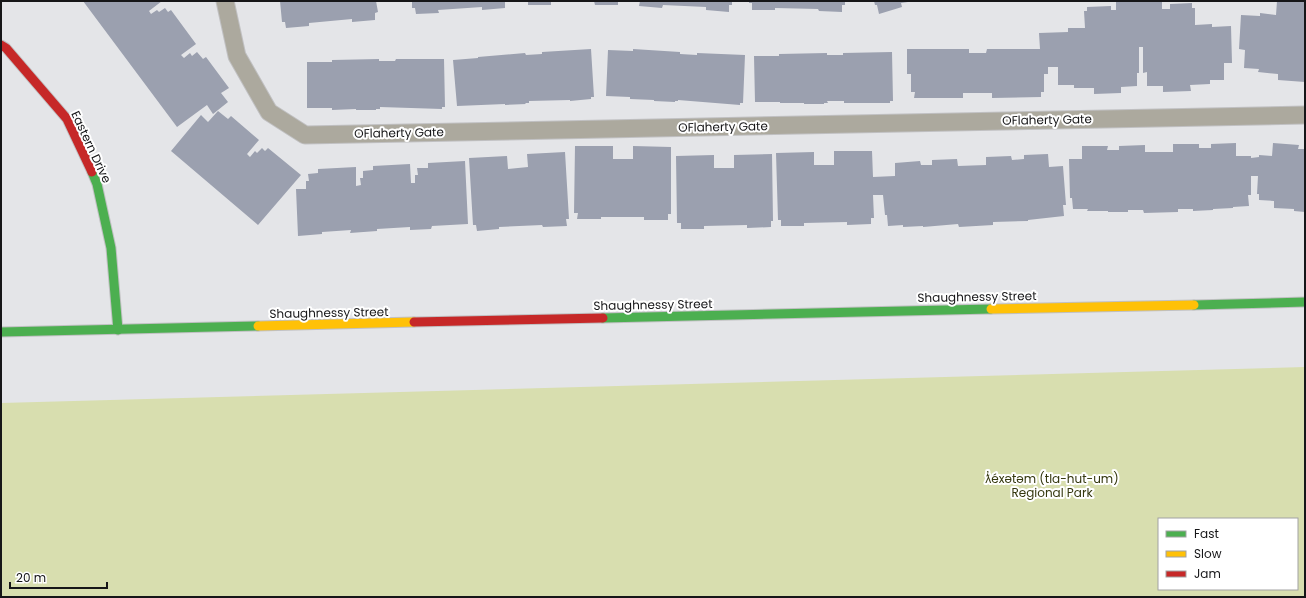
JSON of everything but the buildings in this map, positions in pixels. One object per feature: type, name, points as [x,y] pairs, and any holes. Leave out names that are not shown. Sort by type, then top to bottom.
[{"type":"main road","name":"Eastern Drive","points":[[1,45],[6,48],[67,119],[97,184],[110,248],[118,330]]},
{"type":"main road","name":"Shaughnessy Street","points":[[1,332],[1305,302]]},
{"type":"lane","name":"OFlaherty Gate","points":[[225,1],[238,56],[269,112],[305,135],[1305,115]]},
{"type":"green space","name":"ƛ̓éxətəm (tla-hut-um) Regional Park","points":[[1305,367],[1305,597],[1,597],[1,403]]},
{"type":"traffic: fast","points":[[92,172],[97,184],[111,248],[118,330]]},
{"type":"traffic: fast","points":[[1194,305],[1305,302]]},
{"type":"traffic: fast","points":[[603,318],[991,309]]},
{"type":"traffic: fast","points":[[1,332],[258,326]]},
{"type":"traffic: slow","points":[[991,309],[1194,305]]},
{"type":"traffic: slow","points":[[258,326],[414,322]]},
{"type":"traffic: jam","points":[[1,45],[6,48],[67,119],[92,172]]},
{"type":"traffic: jam","points":[[414,322],[603,318]]}]
